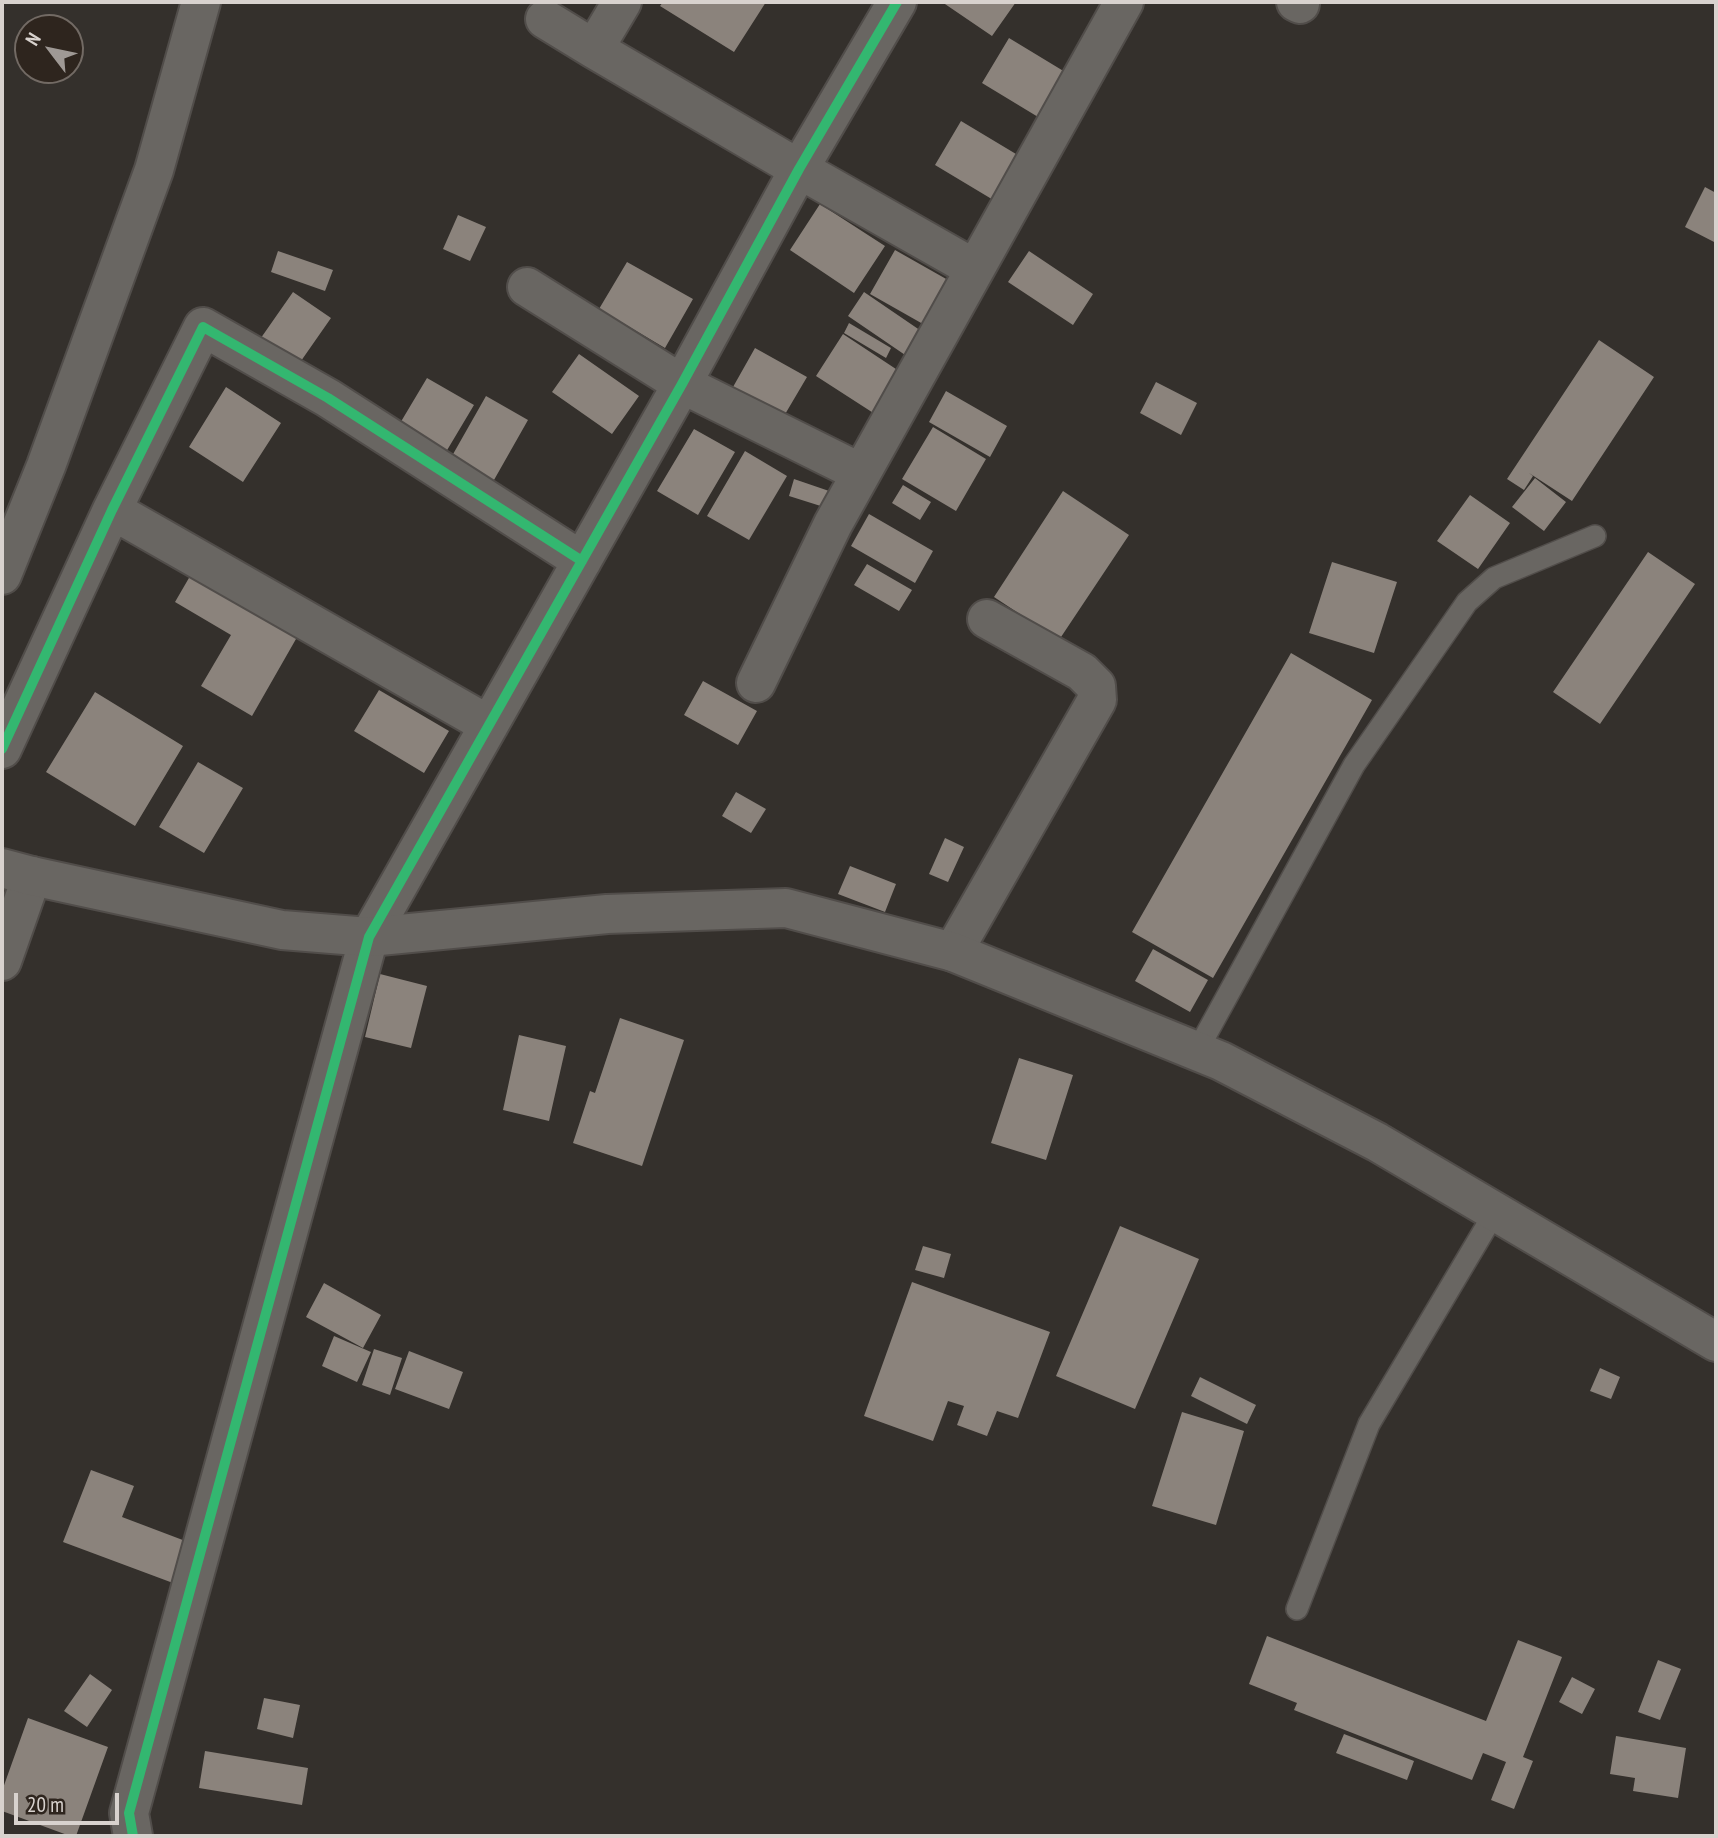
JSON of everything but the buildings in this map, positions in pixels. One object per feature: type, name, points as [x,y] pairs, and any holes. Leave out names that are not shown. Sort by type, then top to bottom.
[{"type":"street","points":[[2,575],[46,466],[154,170],[201,2]]},
{"type":"street","points":[[594,50],[622,2]]},
{"type":"street","points":[[133,1836],[129,1812],[369,937],[682,384],[799,169],[897,2]]},
{"type":"street","points":[[756,683],[833,524],[1124,2]]},
{"type":"street","points":[[545,19],[594,50],[975,269]]},
{"type":"street","points":[[527,287],[682,384],[862,473]]},
{"type":"street","points":[[2,749],[111,510],[203,327],[328,398],[582,561]]},
{"type":"street","points":[[111,510],[489,725]]},
{"type":"street","points":[[953,952],[1097,700],[1096,686],[1082,672],[987,619]]},
{"type":"street","points":[[2,961],[17,872],[282,930],[369,937],[607,914],[786,908],[953,952],[1221,1061],[1377,1142],[1716,1342]]},
{"type":"lane","points":[[1198,1051],[1354,765],[1467,602],[1494,578],[1595,536]]},
{"type":"lane","points":[[1297,1609],[1369,1424],[1495,1212]]},
{"type":"cycle path","points":[[133,1836],[129,1813],[369,937],[682,384],[799,169],[897,2]]},
{"type":"cycle path","points":[[2,749],[112,510],[203,327],[328,398],[582,561]]}]
